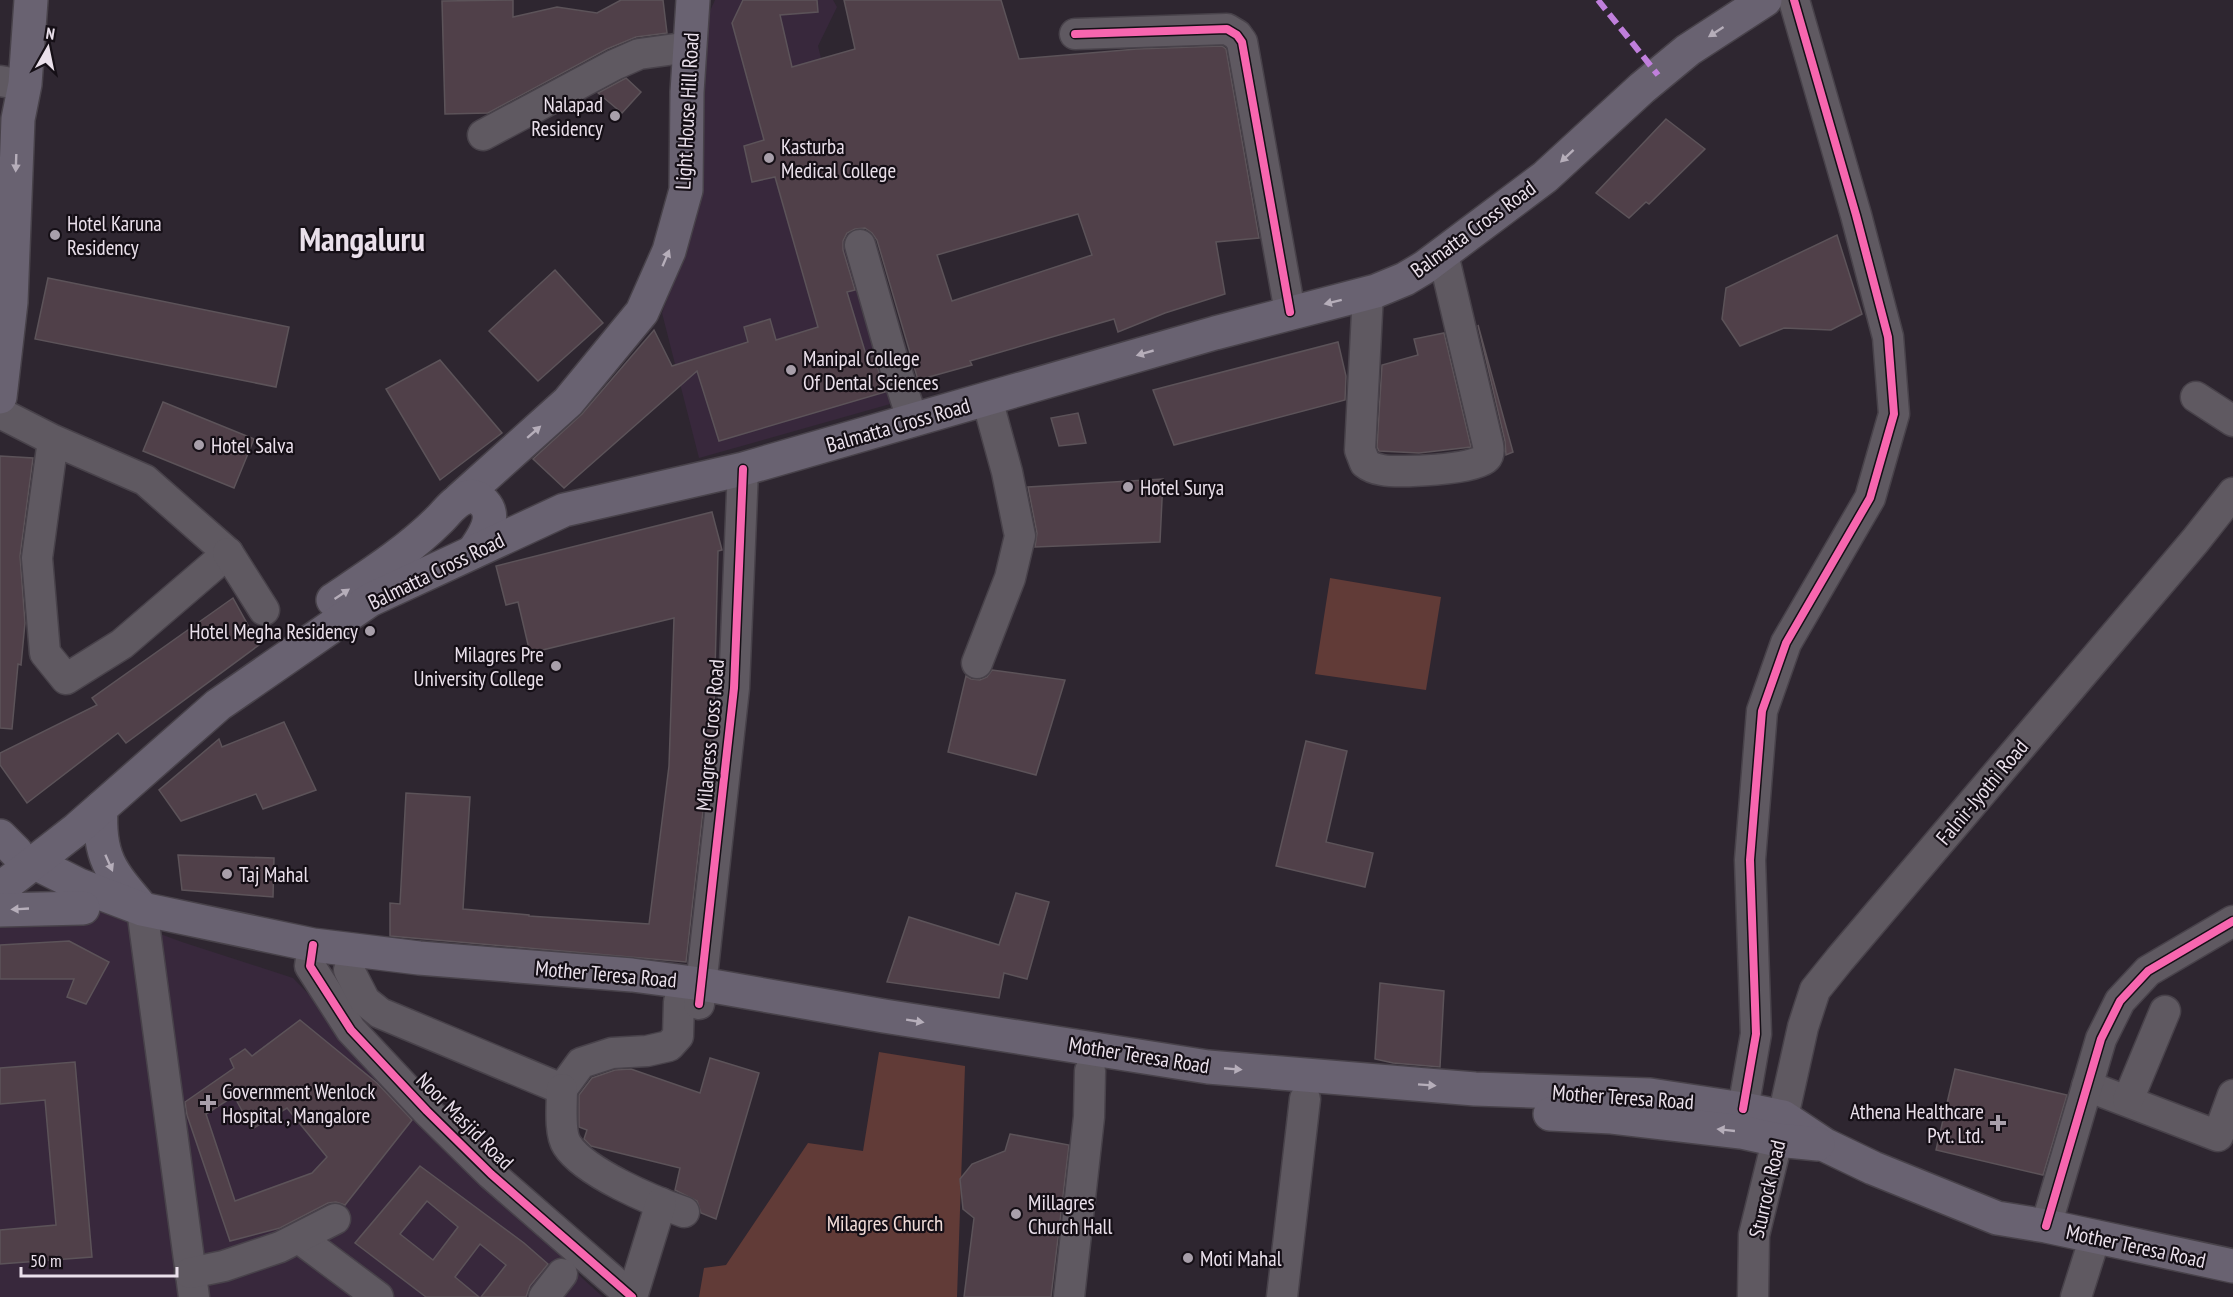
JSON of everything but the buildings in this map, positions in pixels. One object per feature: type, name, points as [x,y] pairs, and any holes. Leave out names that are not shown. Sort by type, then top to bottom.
[{"type":"main road","points":[[0,122],[3,81],[19,0]]},
{"type":"main road","points":[[0,397],[18,119],[25,84],[31,0]]},
{"type":"main road","name":"Light House Hill Road","points":[[11,863],[150,738],[301,621],[395,558],[431,528],[497,464],[568,402],[642,312],[669,251],[686,190],[687,92],[693,0]]},
{"type":"main road","name":"Balmatta Cross Road","points":[[11,863],[101,808],[218,705],[370,600],[564,510],[743,470],[1290,312],[1368,293],[1405,279],[1443,254],[1545,177],[1642,88],[1688,50],[1765,0]]},
{"type":"main road","points":[[497,464],[497,480],[501,495],[515,507],[534,515],[564,510]]},
{"type":"main road","points":[[460,500],[470,496],[477,497],[486,504],[490,514],[486,530],[473,552]]},
{"type":"main road","points":[[101,808],[100,829],[105,857],[114,876],[143,919]]},
{"type":"main road","points":[[11,863],[83,908]]},
{"type":"main road","name":"Mother Teresa Road","points":[[11,863],[79,885],[143,919],[311,955],[418,958],[632,975],[693,996],[884,1016],[1208,1066],[1475,1089],[1649,1108],[1743,1109],[1780,1129],[1826,1145],[1873,1168],[1997,1218],[2046,1226],[2233,1266]]},
{"type":"main road","points":[[0,910],[83,908],[143,919]]},
{"type":"main road","points":[[311,955],[349,970],[405,978],[578,991],[693,996],[947,1048],[1196,1088],[1305,1099],[1649,1108],[1741,1132],[1780,1129]]},
{"type":"street","points":[[1743,1109],[1756,1034],[1750,860],[1762,711],[1786,643],[1870,498],[1893,414],[1888,337],[1856,215],[1794,0]]},
{"type":"street","points":[[1075,34],[1227,29],[1237,34],[1242,42],[1290,312]]},
{"type":"street","points":[[483,135],[639,54],[690,47]]},
{"type":"street","points":[[860,245],[893,361],[913,421]]},
{"type":"street","points":[[1368,293],[1360,450],[1365,463],[1383,470],[1404,472],[1465,466],[1483,461],[1489,451],[1488,445],[1443,254]]},
{"type":"street","points":[[2196,397],[2233,421]]},
{"type":"street","points":[[977,663],[1010,578],[1020,536],[1008,472],[987,399]]},
{"type":"street","points":[[0,412],[53,440],[145,480],[228,553],[264,610]]},
{"type":"street","points":[[53,440],[37,558],[45,653],[66,679],[122,644],[228,553]]},
{"type":"street","name":"Milagress Cross Road","points":[[562,1089],[581,1063],[612,1053],[647,1051],[669,1046],[678,1036],[693,996],[734,688],[743,470]]},
{"type":"street","name":"Falnir-Jyothi Road","points":[[1780,1129],[1803,1027],[1815,990],[2195,542],[2233,493]]},
{"type":"street","points":[[143,919],[192,1285],[224,1266],[280,1247],[335,1219]]},
{"type":"street","points":[[2046,1226],[2101,1039],[2120,1001],[2148,971],[2233,921]]},
{"type":"street","name":"Noor Masjid Road","points":[[311,955],[351,1030],[427,1111],[491,1174],[632,1297]]},
{"type":"street","points":[[349,970],[365,1001],[380,1012],[562,1089],[561,1119],[566,1144],[580,1158],[604,1175],[673,1207],[632,1297]]},
{"type":"street","points":[[2128,1100],[2164,1011]]},
{"type":"street","points":[[1069,1297],[1089,1117],[1090,1071]]},
{"type":"street","points":[[2087,1086],[2218,1136],[2233,1095]]},
{"type":"street","points":[[1282,1297],[1305,1099]]},
{"type":"street","name":"Sturrock Road","points":[[1753,1297],[1754,1235],[1780,1129]]},
{"type":"street","points":[[2076,1297],[2095,1237]]},
{"type":"street","points":[[299,1238],[378,1297]]},
{"type":"street","points":[[544,1297],[562,1274]]},
{"type":"shaded area","name":"Kasturba Medical College","points":[[715,0],[833,0],[837,7],[818,46],[878,288],[915,397],[699,458],[662,313],[678,270],[710,11]]},
{"type":"shaded area","name":"Government Wenlock Hospital , Mangalore","points":[[95,910],[182,942],[293,978],[405,1094],[427,1111],[582,1278],[603,1297],[0,1297],[0,921]]},
{"type":"green space","points":[[1330,578],[1441,597],[1426,690],[1315,674]]},
{"type":"green space","name":"Milagres Church","points":[[879,1052],[965,1066],[957,1297],[699,1297],[704,1268],[726,1265],[808,1143],[863,1151]]},
{"type":"marked path","points":[[1598,0],[1658,75]]},
{"type":"cycle path","points":[[1743,1109],[1756,1034],[1750,860],[1762,711],[1786,643],[1870,498],[1894,414],[1888,337],[1856,215],[1794,0]]},
{"type":"cycle path","points":[[1075,34],[1227,29],[1237,35],[1242,42],[1290,312]]},
{"type":"cycle path","points":[[699,1004],[734,688],[743,469]]},
{"type":"cycle path","points":[[2046,1226],[2101,1039],[2120,1001],[2148,971],[2233,921]]},
{"type":"cycle path","points":[[313,945],[310,966],[351,1030],[427,1111],[491,1174],[632,1297]]},
{"type":"place","name":"Nalapad Residency","points":[[615,116]]},
{"type":"place","name":"Kasturba Medical College","points":[[769,158]]},
{"type":"place","name":"Hotel Karuna Residency","points":[[55,235]]},
{"type":"place","name":"Manipal College Of Dental Sciences","points":[[791,370]]},
{"type":"place","name":"Hotel Salva","points":[[199,445]]},
{"type":"place","name":"Hotel Surya","points":[[1128,487]]},
{"type":"place","name":"Hotel Megha Residency","points":[[370,631]]},
{"type":"place","name":"Milagres Pre University College","points":[[556,666]]},
{"type":"place","name":"Taj Mahal","points":[[227,874]]},
{"type":"place","name":"Government Wenlock Hospital , Mangalore","points":[[208,1103]]},
{"type":"place","name":"Athena Healthcare Pvt. Ltd.","points":[[1998,1123]]},
{"type":"place","name":"Millagres Church Hall","points":[[1016,1214]]},
{"type":"place","name":"Moti Mahal","points":[[1188,1258]]},
{"type":"district","name":"Mangaluru","points":[[362,238]]}]
